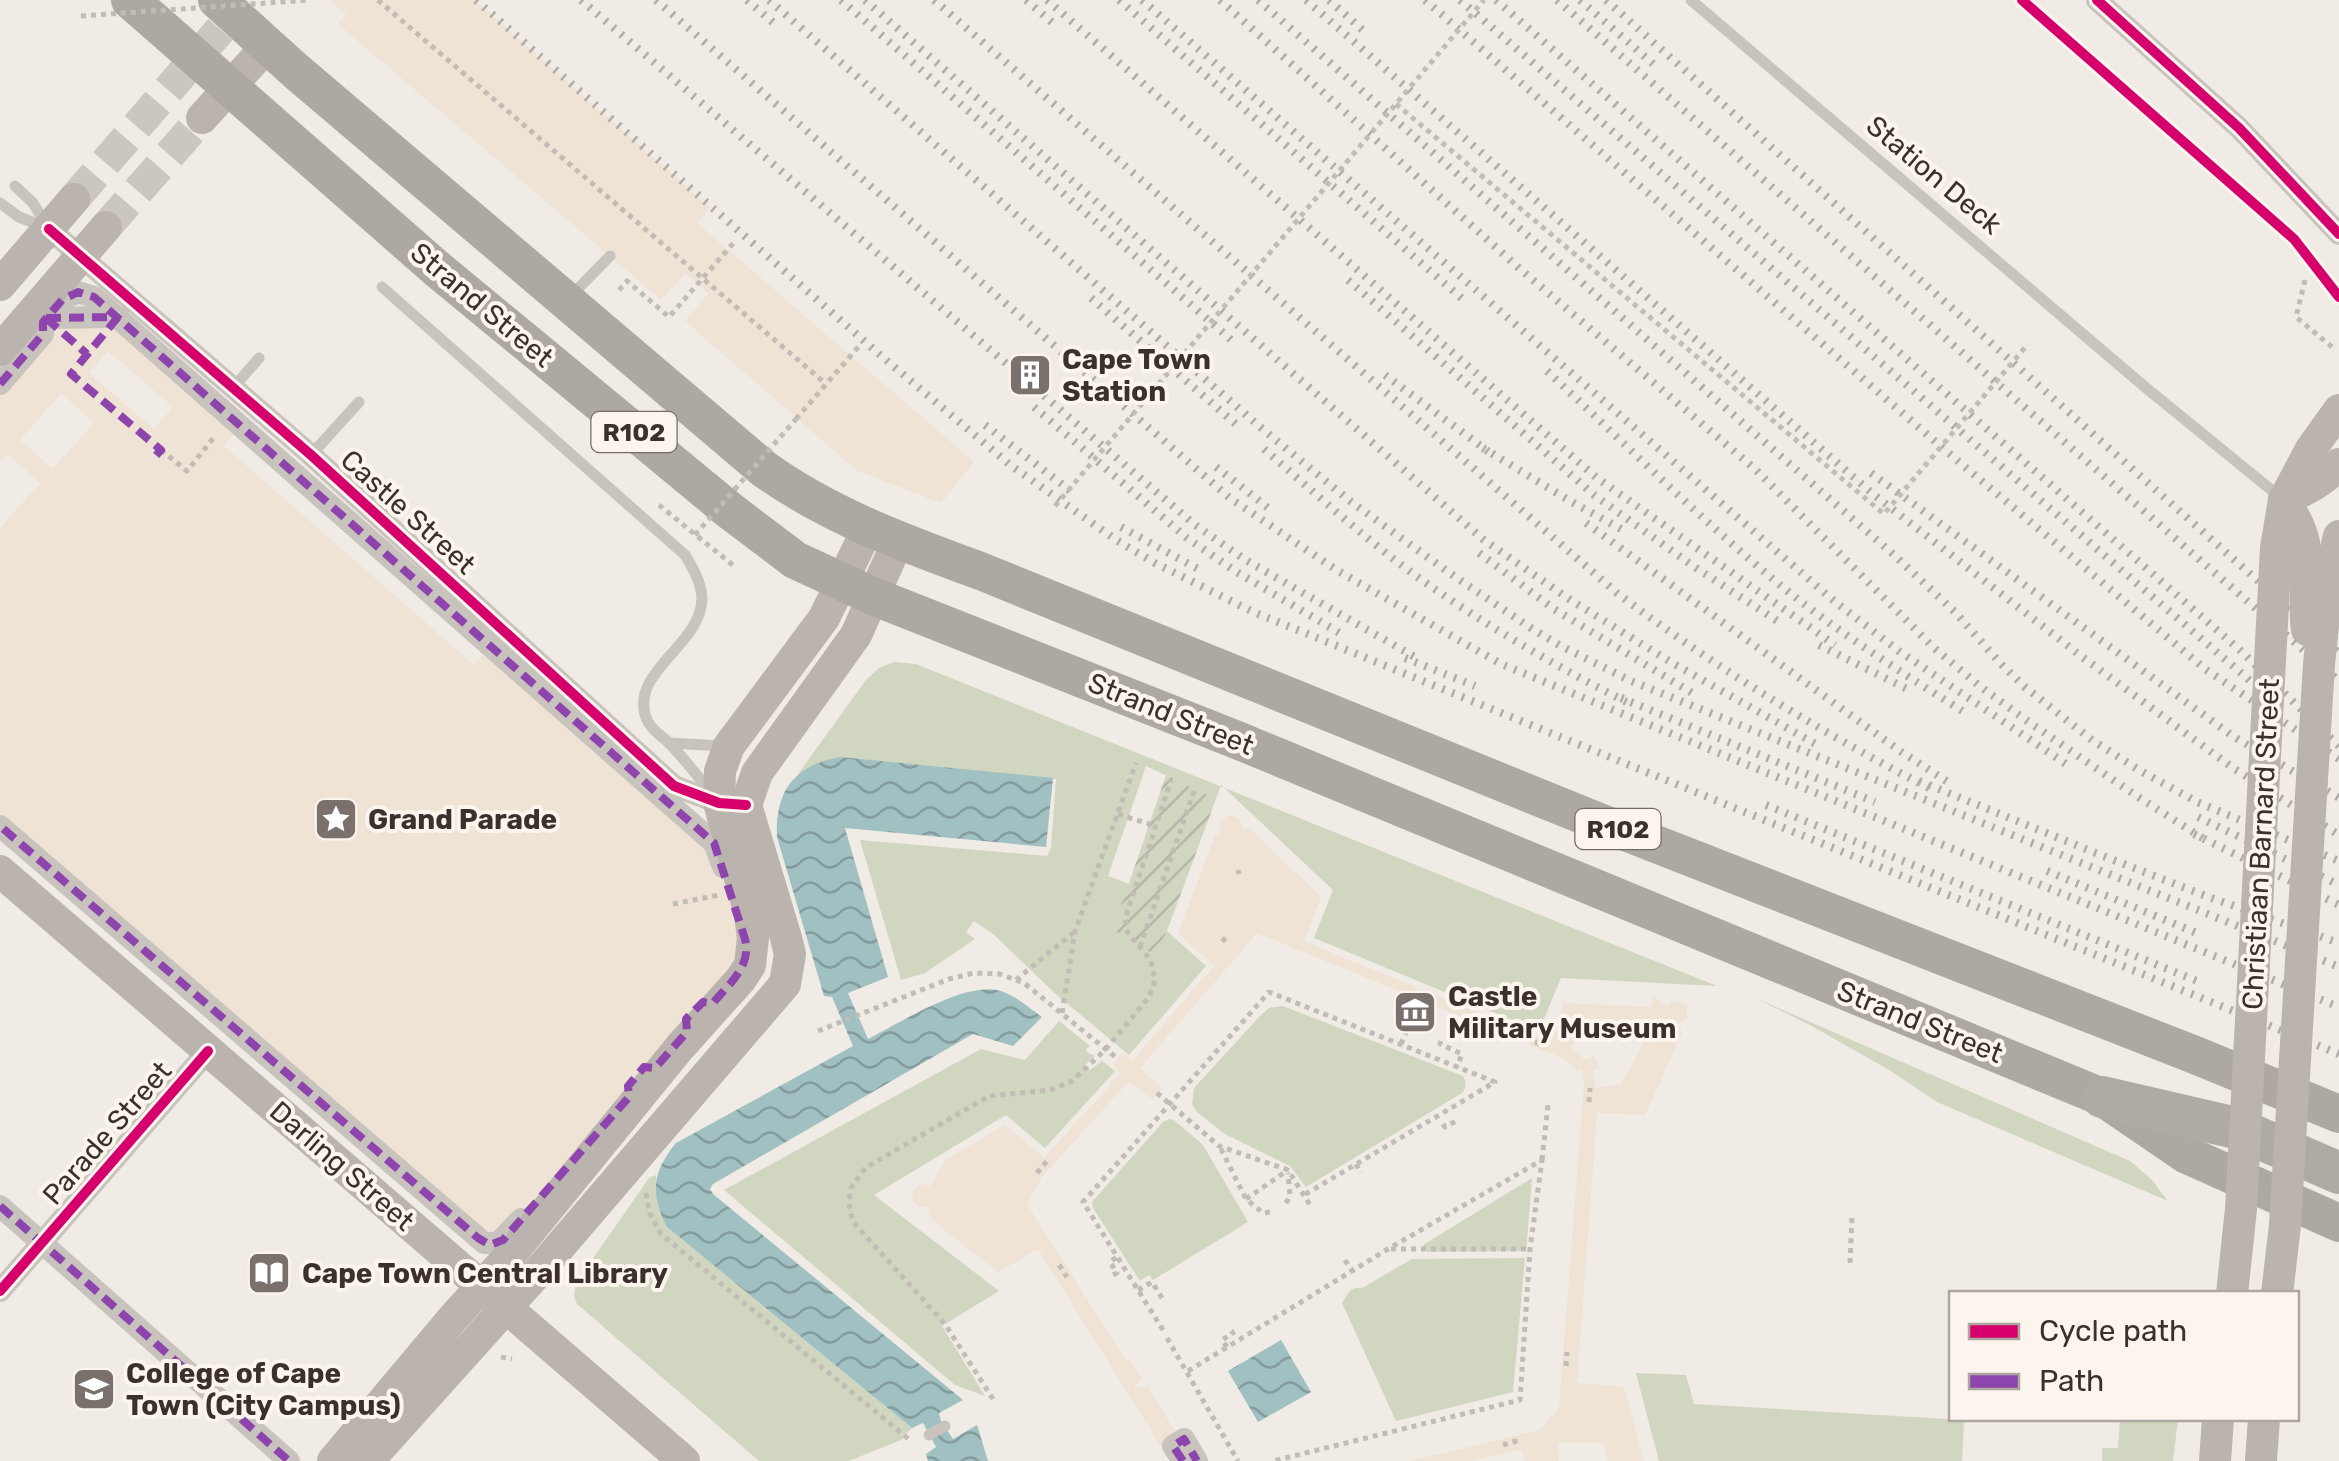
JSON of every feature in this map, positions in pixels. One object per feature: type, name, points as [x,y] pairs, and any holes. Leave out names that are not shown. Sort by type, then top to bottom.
[{"type":"highway","points":[[2102,1097],[2236,1128],[2339,1173]]},
{"type":"main road","name":"Strand Street","points":[[130,0],[436,268],[795,560],[858,590],[1236,740],[2102,1097],[2187,1154],[2339,1223]]},
{"type":"main road","name":"Strand Street","points":[[216,0],[764,469],[807,498],[883,534],[2339,1114]]},
{"type":"main road","points":[[202,118],[267,46]]},
{"type":"main road","points":[[0,285],[74,199]]},
{"type":"main road","points":[[0,350],[106,227]]},
{"type":"main road","name":"Christiaan Barnard Street","points":[[2232,1291],[2242,1209],[2275,567],[2284,500],[2311,449],[2339,410]]},
{"type":"main road","points":[[2319,664],[2304,606],[2304,543],[2284,500],[2328,476],[2339,464]]},
{"type":"main road","points":[[733,804],[856,635],[858,590],[883,534]]},
{"type":"main road","name":"Christiaan Barnard Street","points":[[2277,1291],[2285,1225],[2319,664],[2327,587],[2339,536]]},
{"type":"main road","points":[[333,1461],[686,1102],[785,984],[790,954],[786,938],[720,771],[729,746],[824,618],[858,590]]},
{"type":"main road","name":"Darling Street","points":[[0,871],[684,1461]]},
{"type":"main road","points":[[368,1461],[493,1297]]},
{"type":"main road","points":[[2207,1461],[2218,1421]]},
{"type":"main road","points":[[2215,1461],[2218,1421]]},
{"type":"main road","points":[[2261,1461],[2264,1421]]},
{"type":"street","points":[[2097,0],[2240,128],[2339,234]]},
{"type":"street","name":"Castle Street","points":[[49,229],[311,454],[674,786],[733,804]]},
{"type":"street","points":[[0,384],[43,334],[43,322],[68,295],[78,292],[94,297],[714,843],[747,947],[745,963],[713,1002],[703,1002],[686,1020],[687,1032],[656,1068],[644,1068],[628,1086],[630,1098],[503,1240],[490,1245],[0,826]]},
{"type":"street","name":"Parade Street","points":[[0,1291],[208,1050]]},
{"type":"street","points":[[0,1206],[288,1461]]},
{"type":"street","points":[[1183,1461],[1173,1446],[1184,1439],[1197,1461]]},
{"type":"lane","name":"Station Deck","points":[[1691,0],[2145,387],[2284,500]]},
{"type":"lane","points":[[15,186],[49,229]]},
{"type":"lane","name":"Castle Street","points":[[0,203],[19,217],[49,229]]},
{"type":"lane","points":[[566,302],[610,256]]},
{"type":"lane","points":[[382,288],[685,555],[696,574],[702,598],[698,616],[692,632],[653,676],[643,708],[648,725],[733,804]]},
{"type":"lane","points":[[233,388],[258,358]]},
{"type":"lane","points":[[311,454],[359,402]]},
{"type":"lane","points":[[669,742],[729,746]]},
{"type":"lane","points":[[929,1435],[946,1426]]},
{"type":"path","points":[[81,16],[309,0]]},
{"type":"path","points":[[378,0],[826,384]]},
{"type":"path","points":[[1055,506],[1484,0]]},
{"type":"path","points":[[1396,104],[1884,514],[2028,344]]},
{"type":"path","points":[[620,290],[627,281],[670,316],[736,240]]},
{"type":"path","points":[[2305,280],[2296,318],[2332,346]]},
{"type":"path","points":[[696,535],[860,345]]},
{"type":"path","points":[[161,450],[187,470],[231,417]]},
{"type":"path","points":[[651,498],[734,566]]},
{"type":"path","points":[[1062,1013],[1075,932],[1136,763]]},
{"type":"path","points":[[994,1399],[946,1324],[854,1223],[850,1212],[851,1188],[865,1168],[988,1096],[1050,1090],[1072,1080],[1106,1049],[1148,997],[1155,980],[1151,961],[1128,933],[1124,919],[1171,780]]},
{"type":"path","points":[[1140,947],[1194,790]]},
{"type":"path","points":[[1118,814],[1156,826]]},
{"type":"path","points":[[672,904],[727,893]]},
{"type":"path","points":[[1016,980],[1075,932]]},
{"type":"path","points":[[818,1031],[948,979],[974,972],[1000,974],[1024,983],[1118,1059]]},
{"type":"path","points":[[1163,1330],[1083,1202],[1269,992],[1495,1082],[1441,1120],[1304,1195]]},
{"type":"path","points":[[1401,1044],[1408,1028]]},
{"type":"path","points":[[1441,1041],[1440,1044],[1462,1054],[1457,1067]]},
{"type":"path","points":[[1535,1042],[1544,1045]]},
{"type":"path","points":[[1589,1102],[1590,1088]]},
{"type":"path","points":[[1157,1093],[1220,1146],[1288,1170],[1310,1205]]},
{"type":"path","points":[[1273,1461],[1520,1400],[1530,1248],[1548,1105]]},
{"type":"path","points":[[1441,1120],[1445,1128],[1458,1120]]},
{"type":"path","points":[[1220,1146],[1246,1199],[1263,1213],[1270,1212]]},
{"type":"path","points":[[1188,1372],[1542,1160]]},
{"type":"path","points":[[1037,1173],[1047,1162]]},
{"type":"path","points":[[1356,1164],[1361,1173]]},
{"type":"path","points":[[1246,1199],[1288,1170]]},
{"type":"path","points":[[1286,1203],[1290,1196],[1288,1170]]},
{"type":"path","points":[[646,1193],[650,1214],[661,1234],[913,1444]]},
{"type":"path","points":[[1850,1263],[1852,1217]]},
{"type":"path","points":[[1388,1250],[1530,1248]]},
{"type":"path","points":[[1113,1275],[1117,1273],[1110,1262],[1117,1257]]},
{"type":"path","points":[[1345,1260],[1352,1271]]},
{"type":"path","points":[[1059,1264],[1067,1277]]},
{"type":"path","points":[[1138,1290],[1152,1282],[1162,1298]]},
{"type":"path","points":[[1227,1347],[1222,1340],[1231,1331]]},
{"type":"path","points":[[1167,1338],[1238,1461]]},
{"type":"path","points":[[1566,1352],[1566,1366]]},
{"type":"path","points":[[501,1358],[512,1359]]},
{"type":"path","points":[[1502,1444],[1519,1440]]},
{"type":"green space","points":[[894,662],[916,664],[1220,786],[1216,799],[1146,766],[1108,876],[1129,884],[1113,930],[1154,953],[1167,931],[1206,966],[1129,1055],[974,921],[966,932],[975,939],[925,973],[901,980],[860,840],[1047,856],[1051,848],[1056,779],[841,757],[798,774],[866,680],[879,668]]},
{"type":"green space","points":[[1166,775],[1216,799],[1167,931],[1154,954],[1113,930]]},
{"type":"green space","points":[[1224,788],[1717,986],[1561,978],[1539,1031],[1314,938],[1333,890]]},
{"type":"green space","points":[[1755,998],[2130,1161],[2168,1201],[1937,1102],[1891,1071]]},
{"type":"green space","points":[[1283,1006],[1463,1076],[1465,1089],[1306,1187],[1290,1166],[1225,1134],[1192,1105],[1194,1088],[1260,1016],[1269,1008]]},
{"type":"green space","points":[[1059,1021],[1090,1046],[1087,1052],[1095,1056],[1084,1066],[1090,1070],[1102,1061],[1115,1071],[1045,1148],[1006,1115],[874,1195],[999,1291],[942,1326],[985,1396],[955,1385],[724,1190],[981,1049],[1025,1060]]},
{"type":"green space","points":[[1170,1119],[1203,1145],[1248,1222],[1153,1280],[1149,1275],[1140,1281],[1092,1202],[1163,1122]]},
{"type":"green space","points":[[656,1175],[656,1193],[667,1227],[912,1428],[901,1440],[849,1461],[759,1461],[577,1304],[576,1283],[649,1178]]},
{"type":"green space","points":[[1532,1178],[1526,1251],[1427,1252],[1423,1245]]},
{"type":"green space","points":[[1525,1258],[1513,1392],[1396,1421],[1342,1303],[1350,1291],[1412,1259]]},
{"type":"green space","points":[[1636,1373],[1686,1375],[1694,1404],[1964,1421],[1962,1461],[1659,1461]]},
{"type":"green space","points":[[2120,1421],[2178,1421],[2173,1461],[2102,1461],[2102,1448],[2118,1448]]},
{"type":"shaded area","points":[[330,0],[474,0],[710,207],[697,223],[974,462],[941,503],[856,470],[685,321],[709,293],[685,273],[661,300],[338,24],[346,14]]},
{"type":"shaded area","points":[[78,292],[714,843],[747,947],[629,1097],[498,1243],[0,826],[0,528],[40,483],[8,454],[0,461],[0,384]],"holes":[[[108,351],[173,407],[154,429],[89,373]],[[61,393],[94,423],[53,469],[20,440]],[[234,433],[484,654],[474,665],[224,446]]]},
{"type":"shaded area","points":[[1228,816],[1240,820],[1243,829],[1250,829],[1321,897],[1304,941],[1536,1037],[1550,1039],[1564,1003],[1651,1007],[1653,996],[1667,1006],[1675,1000],[1687,1005],[1687,1018],[1679,1023],[1682,1033],[1645,1115],[1597,1113],[1577,1383],[1624,1387],[1644,1461],[1608,1461],[1603,1443],[1557,1442],[1559,1461],[1525,1461],[1522,1449],[1471,1461],[1411,1461],[1540,1430],[1559,1408],[1585,1075],[1565,1059],[1257,933],[1140,1068],[1162,1088],[1152,1099],[1129,1081],[1042,1177],[1027,1204],[1126,1361],[1130,1359],[1142,1379],[1135,1388],[1147,1386],[1181,1441],[1170,1461],[1038,1249],[998,1272],[932,1220],[928,1207],[914,1203],[915,1188],[922,1184],[930,1186],[946,1160],[1005,1125],[1044,1158],[1121,1073],[1113,1065],[1118,1059],[1123,1054],[1132,1061],[1214,966],[1178,933],[1215,836],[1221,834],[1220,821]],"holes":[[[1640,1026],[1648,1035],[1621,1084],[1596,1088],[1592,1071],[1599,1067],[1593,1056],[1585,1060],[1571,1048],[1586,1028]]]},
{"type":"water","points":[[841,757],[1053,778],[1046,847],[845,828],[888,977],[848,993],[868,1039],[952,997],[987,989],[1007,993],[1042,1017],[1013,1046],[973,1034],[710,1189],[963,1400],[939,1413],[941,1421],[953,1439],[977,1425],[988,1461],[928,1461],[926,1454],[936,1447],[923,1423],[912,1428],[667,1227],[658,1204],[658,1173],[676,1143],[853,1046],[832,997],[824,996],[777,837],[780,806],[791,783],[811,766]]},
{"type":"water","points":[[1281,1340],[1311,1392],[1258,1422],[1228,1371]]},
{"type":"tunnel","points":[[74,199],[232,16]]},
{"type":"tunnel","points":[[106,227],[202,118]]},
{"type":"railway","points":[[476,0],[1009,464],[1155,563],[1251,611],[2339,1054]]},
{"type":"railway","points":[[581,0],[1194,524],[1244,559],[1420,660]]},
{"type":"railway","points":[[656,0],[1231,499],[1338,571],[1501,664],[2339,1007]]},
{"type":"railway","points":[[747,0],[777,26]]},
{"type":"railway","points":[[769,0],[1266,432],[1350,501],[1531,628],[1631,681],[2339,967]]},
{"type":"railway","points":[[841,0],[1236,344]]},
{"type":"railway","points":[[865,0],[1484,540],[1669,661],[1819,746]]},
{"type":"railway","points":[[934,0],[1617,593],[1770,698],[1931,789]]},
{"type":"railway","points":[[1026,0],[1054,24]]},
{"type":"railway","points":[[1047,0],[1597,478],[1835,645]]},
{"type":"railway","points":[[1119,0],[1467,303]]},
{"type":"railway","points":[[1142,0],[1834,601],[1899,651],[2066,764]]},
{"type":"railway","points":[[1220,0],[1520,269],[1755,469],[1933,647],[2026,720],[2204,839]]},
{"type":"railway","points":[[1258,0],[1894,555],[1955,612],[2025,687],[2092,740],[2139,770],[2197,802],[2339,861]]},
{"type":"railway","points":[[1306,0],[1873,494],[2233,768],[2339,835]]},
{"type":"railway","points":[[1329,0],[1366,33]]},
{"type":"railway","points":[[1425,0],[1945,450],[2205,669],[2339,759]]},
{"type":"railway","points":[[1460,0],[2270,698]]},
{"type":"railway","points":[[1496,0],[2241,651],[2339,746]]},
{"type":"railway","points":[[1557,0],[2339,681]]},
{"type":"railway","points":[[1580,0],[1659,69]]},
{"type":"railway","points":[[1606,0],[2339,653]]},
{"type":"railway","points":[[1348,280],[1594,495],[1782,624]]},
{"type":"railway","points":[[1091,298],[1238,426]]},
{"type":"railway","points":[[1547,371],[1687,503],[1796,598],[1964,712]]},
{"type":"railway","points":[[1385,375],[1493,455]]},
{"type":"railway","points":[[1034,407],[1187,538],[1343,635]]},
{"type":"railway","points":[[985,425],[1076,495]]},
{"type":"railway","points":[[1483,448],[1621,529]]},
{"type":"railway","points":[[1264,449],[1379,548],[1444,596],[1523,646],[1632,705]]},
{"type":"railway","points":[[1216,467],[1271,510]]},
{"type":"railway","points":[[1871,473],[2234,737],[2339,798]]},
{"type":"railway","points":[[1586,523],[1948,782]]},
{"type":"railway","points":[[1121,527],[1200,570]]},
{"type":"railway","points":[[1479,553],[1554,609],[1692,693]]},
{"type":"railway","points":[[1819,645],[1909,690]]},
{"type":"railway","points":[[1405,658],[1475,686]]},
{"type":"railway","points":[[1621,698],[1875,802]]},
{"type":"railway","points":[[1919,781],[2206,896],[2339,943]]},
{"type":"railway","points":[[1766,805],[2197,981]]},
{"type":"railway","points":[[2198,817],[2339,885]]},
{"type":"railway","points":[[2194,834],[2339,905]]},
{"type":"railway","points":[[2047,871],[2199,934]]},
{"type":"marked path","points":[[0,384],[43,334],[43,322],[62,300],[78,292],[94,297],[714,843],[745,939],[745,958],[738,974],[713,1003],[703,1002],[686,1019],[687,1032],[655,1068],[644,1067],[628,1086],[629,1097],[503,1240],[490,1245],[0,826]]},
{"type":"marked path","points":[[118,317],[71,374],[161,450],[152,460]]},
{"type":"marked path","points":[[46,318],[118,317]]},
{"type":"marked path","points":[[46,318],[87,354]]},
{"type":"marked path","points":[[0,1206],[289,1461]]},
{"type":"marked path","points":[[1183,1461],[1173,1446],[1184,1439],[1197,1461]]},
{"type":"cycle path","points":[[2022,0],[2294,239],[2339,297]]},
{"type":"cycle path","points":[[2097,0],[2239,128],[2339,234]]},
{"type":"cycle path","points":[[49,229],[311,455],[674,786],[719,803],[746,805]]},
{"type":"cycle path","points":[[0,1291],[208,1051]]},
{"type":"place","name":"Cape Town Station","points":[[1030,375]]},
{"type":"place","name":"Grand Parade","points":[[336,819]]},
{"type":"place","name":"Castle Military Museum","points":[[1415,1012]]},
{"type":"place","name":"Cape Town Central Library","points":[[269,1273]]},
{"type":"place","name":"College of Cape Town (City Campus)","points":[[94,1389]]}]
